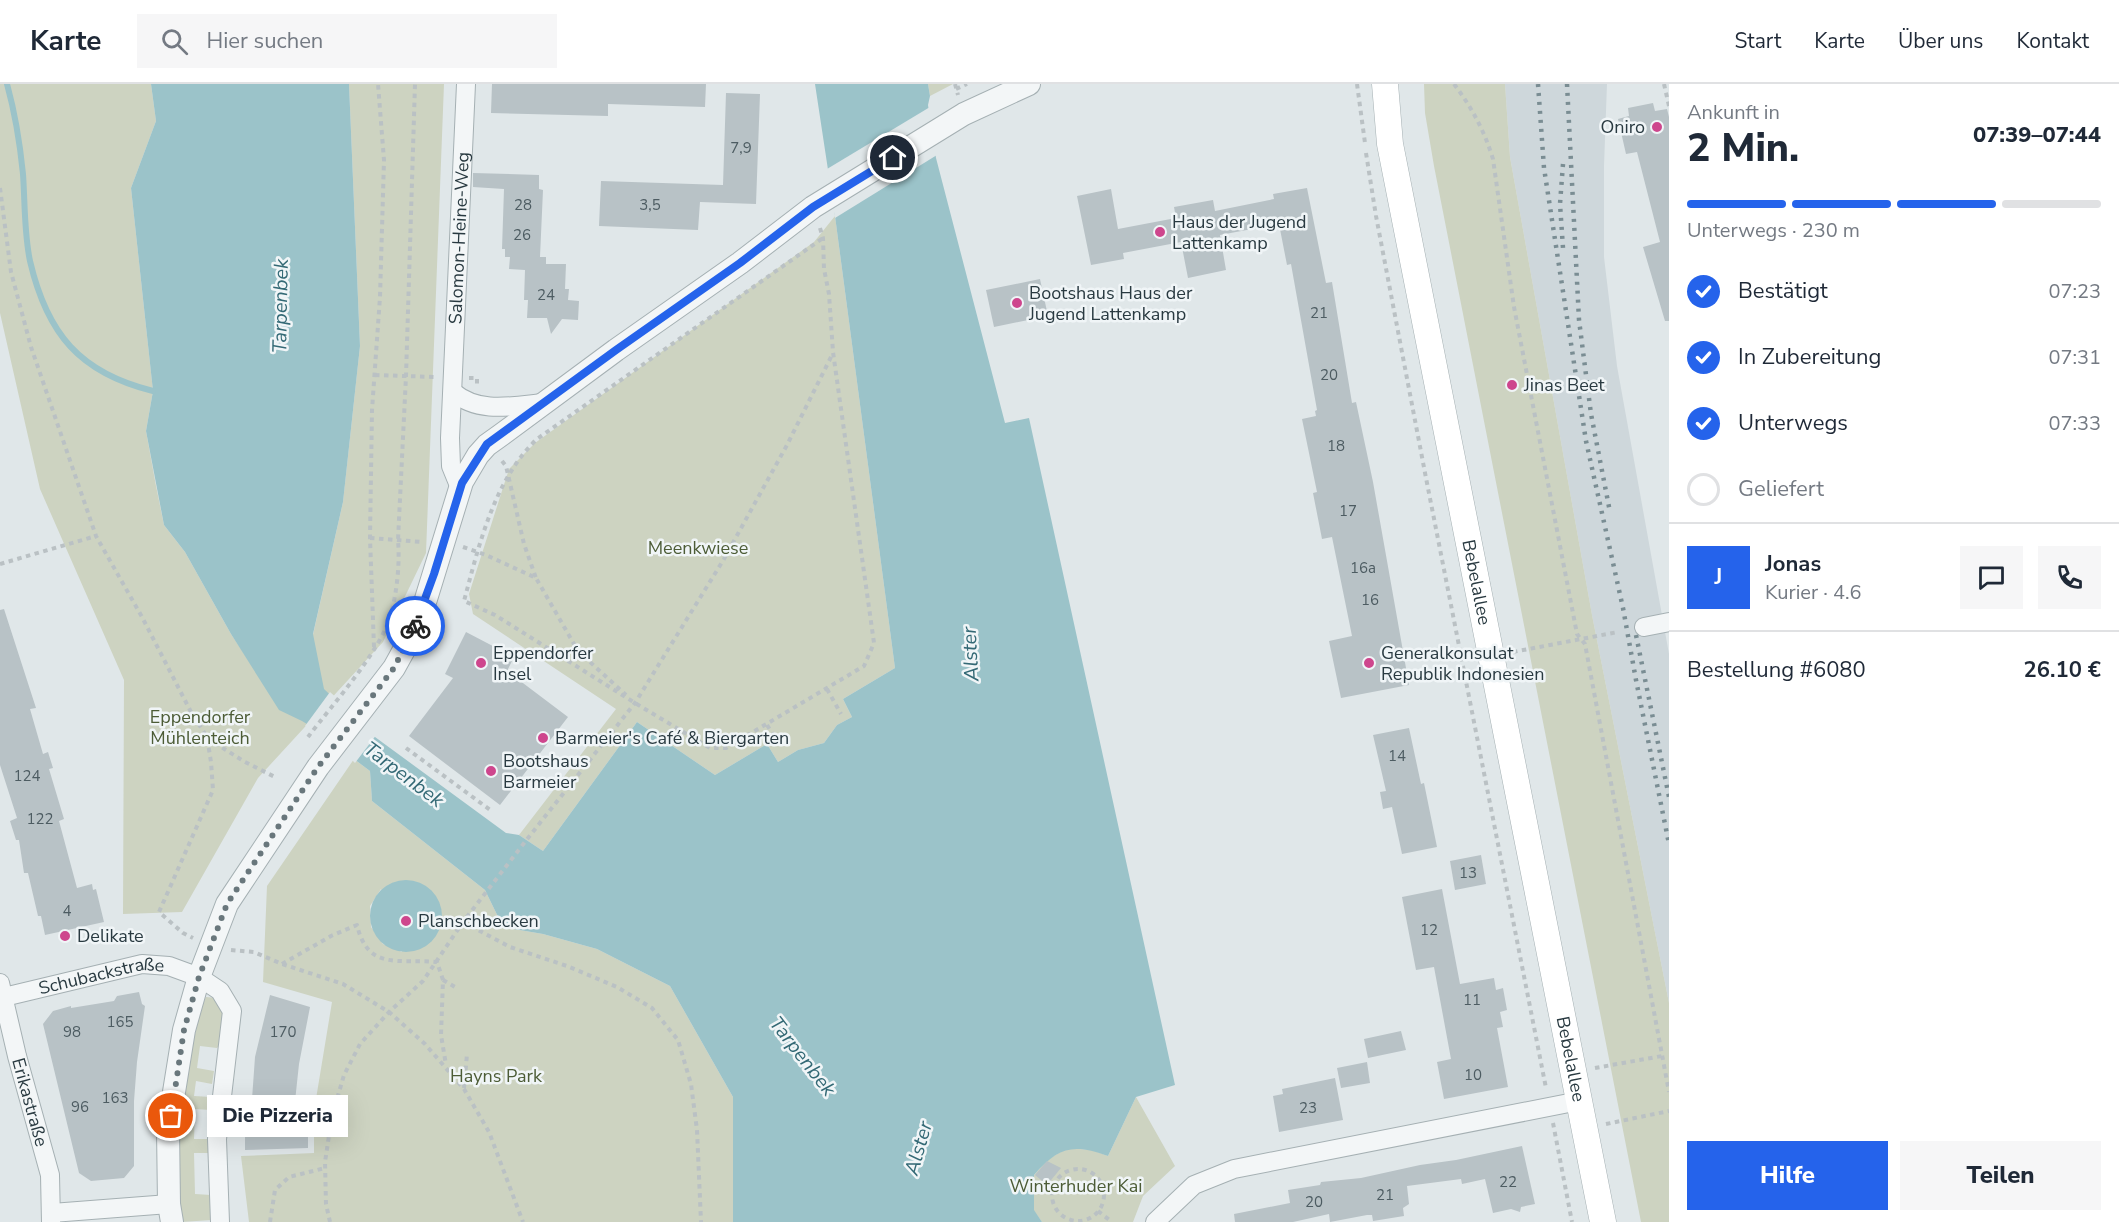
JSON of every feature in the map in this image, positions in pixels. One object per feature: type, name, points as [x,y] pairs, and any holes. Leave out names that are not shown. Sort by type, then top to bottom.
[{"type":"main road","name":"Bebelallee","points":[[1385,84],[1390,144],[1603,1222]]},
{"type":"street","name":"Salomon-Heine-Weg","points":[[460,488],[451,466],[447,385],[466,84]]},
{"type":"street","points":[[52,1217],[170,1213],[168,1129],[184,1030],[199,977],[227,904],[329,753],[394,668],[410,639],[426,599],[460,488],[487,444],[740,263],[822,201],[964,114],[1029,84]]},
{"type":"street","points":[[447,385],[465,401],[476,406],[500,407],[544,403]]},
{"type":"street","points":[[1644,627],[1669,622]]},
{"type":"street","name":"Schubackstraße","points":[[2,990],[142,963],[169,966],[199,977],[220,991],[232,1011],[217,1139],[220,1222]]},
{"type":"street","name":"Erikastraße","points":[[2,990],[8,1057],[50,1175],[52,1217]]},
{"type":"street","points":[[1155,1222],[1194,1185],[1234,1169],[1579,1101]]},
{"type":"path","points":[[374,649],[370,538],[372,410],[380,297],[384,160],[378,84]]},
{"type":"path","points":[[308,737],[374,649],[390,615],[400,559],[398,540],[406,376],[415,84]]},
{"type":"path","points":[[956,89],[967,84]]},
{"type":"path","points":[[1357,84],[1376,216],[1547,1095]]},
{"type":"path","points":[[1454,84],[1474,111],[1487,138],[1493,159],[1514,307],[1576,634],[1585,644],[1669,1092]]},
{"type":"path","points":[[1664,84],[1669,106]]},
{"type":"path","points":[[0,188],[10,272],[31,347],[96,536],[142,617],[191,712],[207,737],[212,762],[213,790],[159,912],[183,933]]},
{"type":"path","points":[[822,201],[833,352],[874,643],[864,666],[726,748],[710,748],[495,615],[464,601],[477,552],[496,499],[524,452],[537,439],[823,238]]},
{"type":"path","points":[[330,1222],[326,1204],[325,1168],[332,1116],[344,1075],[360,1044],[389,1012],[423,981],[463,922],[634,703],[724,559],[787,445],[833,352]]},
{"type":"path","points":[[375,375],[406,376],[447,385]]},
{"type":"path","points":[[501,460],[506,466],[524,544],[536,578],[578,651],[634,703]]},
{"type":"path","points":[[0,564],[96,536]]},
{"type":"path","points":[[370,538],[427,543]]},
{"type":"path","points":[[459,546],[536,578]]},
{"type":"path","points":[[1491,656],[1618,632]]},
{"type":"path","points":[[827,689],[841,714]]},
{"type":"path","points":[[767,725],[781,747]]},
{"type":"path","points":[[207,737],[245,762],[277,778]]},
{"type":"path","points":[[406,748],[493,812]]},
{"type":"path","points":[[463,922],[510,947],[567,966],[617,987],[652,1008],[678,1041],[691,1084],[697,1130],[701,1222]]},
{"type":"path","points":[[282,964],[357,924],[360,940],[371,953],[390,962],[415,959],[437,962]]},
{"type":"path","points":[[210,947],[254,952],[282,964],[343,984],[389,1012],[425,1044],[464,1089],[489,1132],[523,1222]]},
{"type":"path","points":[[437,962],[443,980],[441,1035],[446,1066]]},
{"type":"path","points":[[443,980],[455,987]]},
{"type":"path","points":[[464,1089],[467,1054]]},
{"type":"path","points":[[1573,1072],[1662,1056]]},
{"type":"path","points":[[1584,1129],[1669,1112]]},
{"type":"path","points":[[1552,1118],[1572,1222]]},
{"type":"path","points":[[270,1222],[274,1190],[289,1177],[325,1168]]},
{"type":"path","points":[[1077,1169],[1094,1174],[1103,1187],[1104,1196],[1098,1211],[1084,1220],[1076,1220],[1060,1213],[1053,1198],[1056,1182],[1069,1171],[1077,1169]]},
{"type":"path","points":[[1098,1211],[1112,1222]]},
{"type":"shaded area","points":[[1505,84],[1607,84],[1604,257],[1617,366],[1669,654],[1669,1003],[1592,615],[1510,157]]},
{"type":"green space","name":"Eppendorfer Mühlenteich","points":[[0,84],[151,84],[156,121],[131,188],[153,391],[146,431],[156,486],[164,525],[185,552],[231,634],[272,696],[305,670],[343,502],[360,346],[349,84],[444,84],[426,553],[383,642],[258,778],[182,912],[123,914],[124,680],[40,489],[0,313]]},
{"type":"green space","points":[[928,84],[953,84],[930,96]]},
{"type":"green space","points":[[1424,84],[1505,84],[1510,157],[1592,615],[1669,1003],[1669,1222],[1641,1222],[1434,166],[1425,113]]},
{"type":"green space","name":"Meenkwiese","points":[[835,216],[895,668],[843,699],[852,717],[837,725],[824,743],[798,750],[778,762],[767,744],[715,775],[637,722],[543,851],[519,835],[616,709],[473,614],[469,594],[509,469],[535,443],[814,242]]},
{"type":"green space","name":"Hayns Park","points":[[354,759],[370,771],[372,801],[485,890],[503,927],[543,934],[597,949],[670,986],[733,1097],[733,1222],[249,1222],[241,1156],[314,1153],[314,1111],[332,1002],[263,982],[267,886]],"holes":[[[381,889],[402,952],[383,944],[371,927],[370,906]]]},
{"type":"green space","points":[[206,997],[217,998],[225,1012],[221,1043],[217,1048],[200,1046],[197,1068],[214,1071],[212,1084],[196,1081],[194,1096],[211,1097],[210,1110],[195,1109],[194,1139],[209,1139],[209,1153],[194,1153],[195,1194],[211,1195],[212,1220],[181,1222],[178,1143],[185,1081],[201,1007]]},
{"type":"green space","name":"Winterhuder Kai","points":[[1136,1097],[1175,1166],[1143,1196],[1133,1222],[1042,1222],[1034,1211],[1032,1197],[1034,1175],[1047,1160],[1067,1148],[1092,1150],[1108,1156]]},
{"type":"water","points":[[151,84],[349,84],[360,346],[343,502],[313,634],[324,689],[375,737],[506,833],[519,835],[543,851],[637,722],[715,775],[767,744],[778,762],[798,750],[824,743],[837,725],[852,717],[843,699],[895,668],[835,216],[815,84],[928,84],[930,96],[928,105],[936,158],[1005,423],[1029,418],[1175,1085],[1136,1097],[1108,1156],[1085,1150],[1067,1150],[1051,1158],[1034,1175],[1034,1210],[1042,1222],[733,1222],[733,1097],[670,986],[597,949],[543,934],[503,927],[485,890],[372,801],[370,771],[354,759],[358,755],[302,721],[279,710],[231,634],[185,552],[164,525],[146,431],[153,391],[131,188],[156,121]]},
{"type":"water","name":"Planschbecken","points":[[406,880],[426,886],[436,896],[442,916],[436,936],[426,946],[406,952],[386,946],[376,936],[370,916],[376,896],[386,886]]},
{"type":"pier","points":[[930,107],[937,155],[835,218],[827,169]]},
{"type":"pier","points":[[330,692],[377,734],[355,763],[352,760],[353,756],[305,726]]},
{"type":"building","points":[[492,84],[706,84],[705,107],[608,104],[608,116],[491,113]]},
{"type":"building","points":[[726,93],[760,94],[756,204],[700,202],[698,230],[599,226],[601,181],[723,185]]},
{"type":"building","points":[[1653,103],[1655,111],[1667,109],[1669,117],[1669,321],[1665,321],[1643,247],[1660,242],[1637,152],[1626,154],[1618,119],[1629,116],[1628,108]]},
{"type":"building","points":[[473,173],[539,175],[539,189],[543,190],[540,257],[546,257],[546,264],[566,264],[565,289],[569,289],[568,300],[579,301],[578,320],[562,319],[551,334],[547,318],[527,318],[528,300],[524,300],[525,270],[509,269],[510,257],[505,257],[505,249],[502,249],[504,189],[473,187]]},
{"type":"building","points":[[1307,188],[1326,283],[1332,282],[1352,403],[1356,402],[1373,482],[1409,685],[1341,698],[1329,641],[1352,636],[1332,537],[1322,539],[1313,493],[1317,492],[1302,419],[1316,416],[1315,411],[1317,410],[1291,264],[1287,265],[1279,224],[1220,235],[1226,270],[1188,278],[1181,242],[1123,253],[1124,259],[1091,265],[1077,196],[1111,189],[1118,229],[1176,218],[1174,207],[1213,200],[1215,211],[1274,199],[1273,194]]},
{"type":"building","name":"Bootshaus Haus der Jugend Lattenkamp","points":[[1040,279],[1048,316],[994,327],[986,290]]},
{"type":"building","points":[[4,609],[36,708],[30,709],[43,754],[48,752],[53,768],[49,769],[64,819],[59,821],[77,888],[92,884],[93,890],[96,889],[104,922],[45,935],[28,873],[24,873],[19,840],[16,840],[10,821],[17,818],[0,765],[0,610]]},
{"type":"building","name":"Bootshaus Barmeier","points":[[466,632],[514,657],[507,671],[568,717],[500,805],[409,736],[453,678],[445,674]]},
{"type":"building","points":[[1409,728],[1421,784],[1424,783],[1437,847],[1402,854],[1392,807],[1383,809],[1380,792],[1386,791],[1373,735]]},
{"type":"building","points":[[1481,855],[1486,884],[1455,890],[1450,861]]},
{"type":"building","points":[[1442,889],[1460,984],[1494,978],[1496,990],[1503,988],[1507,1010],[1500,1012],[1503,1027],[1497,1028],[1508,1087],[1444,1099],[1437,1062],[1451,1059],[1434,967],[1416,970],[1402,897]]},
{"type":"building","points":[[139,992],[142,1004],[145,1006],[134,1101],[134,1166],[124,1178],[91,1181],[79,1173],[43,1024],[53,1011],[71,1006],[71,1008],[114,1001],[117,996]]},
{"type":"building","points":[[270,995],[310,1007],[299,1064],[293,1120],[308,1119],[308,1148],[245,1150],[245,1127],[250,1127],[255,1057]]},
{"type":"building","points":[[1401,1031],[1406,1050],[1368,1058],[1364,1039]]},
{"type":"building","points":[[1367,1062],[1370,1083],[1341,1088],[1337,1068]]},
{"type":"building","points":[[1335,1078],[1343,1120],[1279,1132],[1273,1096],[1283,1094],[1282,1089]]},
{"type":"building","points":[[1522,1146],[1535,1204],[1521,1207],[1520,1212],[1511,1209],[1493,1213],[1485,1179],[1462,1184],[1461,1179],[1407,1186],[1409,1204],[1403,1208],[1404,1216],[1373,1221],[1372,1215],[1367,1215],[1330,1222],[1329,1214],[1293,1222],[1235,1222],[1234,1214],[1290,1203],[1288,1190]]},
{"type":"building","points":[[1047,1161],[1061,1168],[1047,1185],[1035,1175]]},
{"type":"waterway","points":[[7,84],[15,117],[23,174],[28,250],[37,287],[46,310],[70,347],[86,361],[127,383],[153,391]]},
{"type":"railway","points":[[1538,84],[1544,168],[1586,441],[1623,608],[1669,844]]},
{"type":"railway","points":[[1567,84],[1579,320],[1591,414],[1610,512]]},
{"type":"railway","points":[[1563,164],[1560,204],[1563,248]]},
{"type":"railway","points":[[1636,635],[1669,797]]},
{"type":"way so far","points":[[171,1116],[184,1030],[199,977],[227,904],[318,767],[394,668],[415,626]]},
{"type":"place","name":"Oniro","points":[[1657,127]]},
{"type":"place","name":"Haus der Jugend Lattenkamp","points":[[1160,232]]},
{"type":"place","name":"Bootshaus Haus der Jugend Lattenkamp","points":[[1017,303]]},
{"type":"place","name":"Jinas Beet","points":[[1512,385]]},
{"type":"place","name":"Eppendorfer Insel","points":[[481,663]]},
{"type":"place","name":"Generalkonsulat Republik Indonesien","points":[[1369,663]]},
{"type":"place","name":"Barmeier's Café & Biergarten","points":[[543,738]]},
{"type":"place","name":"Bootshaus Barmeier","points":[[491,771]]},
{"type":"place","name":"Planschbecken","points":[[406,921]]},
{"type":"place","name":"Delikate","points":[[65,936]]},
{"type":"place","name":"Die Pizzeria","points":[[171,1116]]},
{"type":"route","points":[[415,626],[426,599],[462,483],[487,444],[740,263],[813,207],[893,158]]},
{"type":"water label","name":"Tarpenbek","points":[[280,306]]},
{"type":"water label","name":"Alster","points":[[970,654]]},
{"type":"water label","name":"Tarpenbek","points":[[404,774]]},
{"type":"water label","name":"Tarpenbek","points":[[803,1056]]},
{"type":"water label","name":"Alster","points":[[918,1148]]}]
